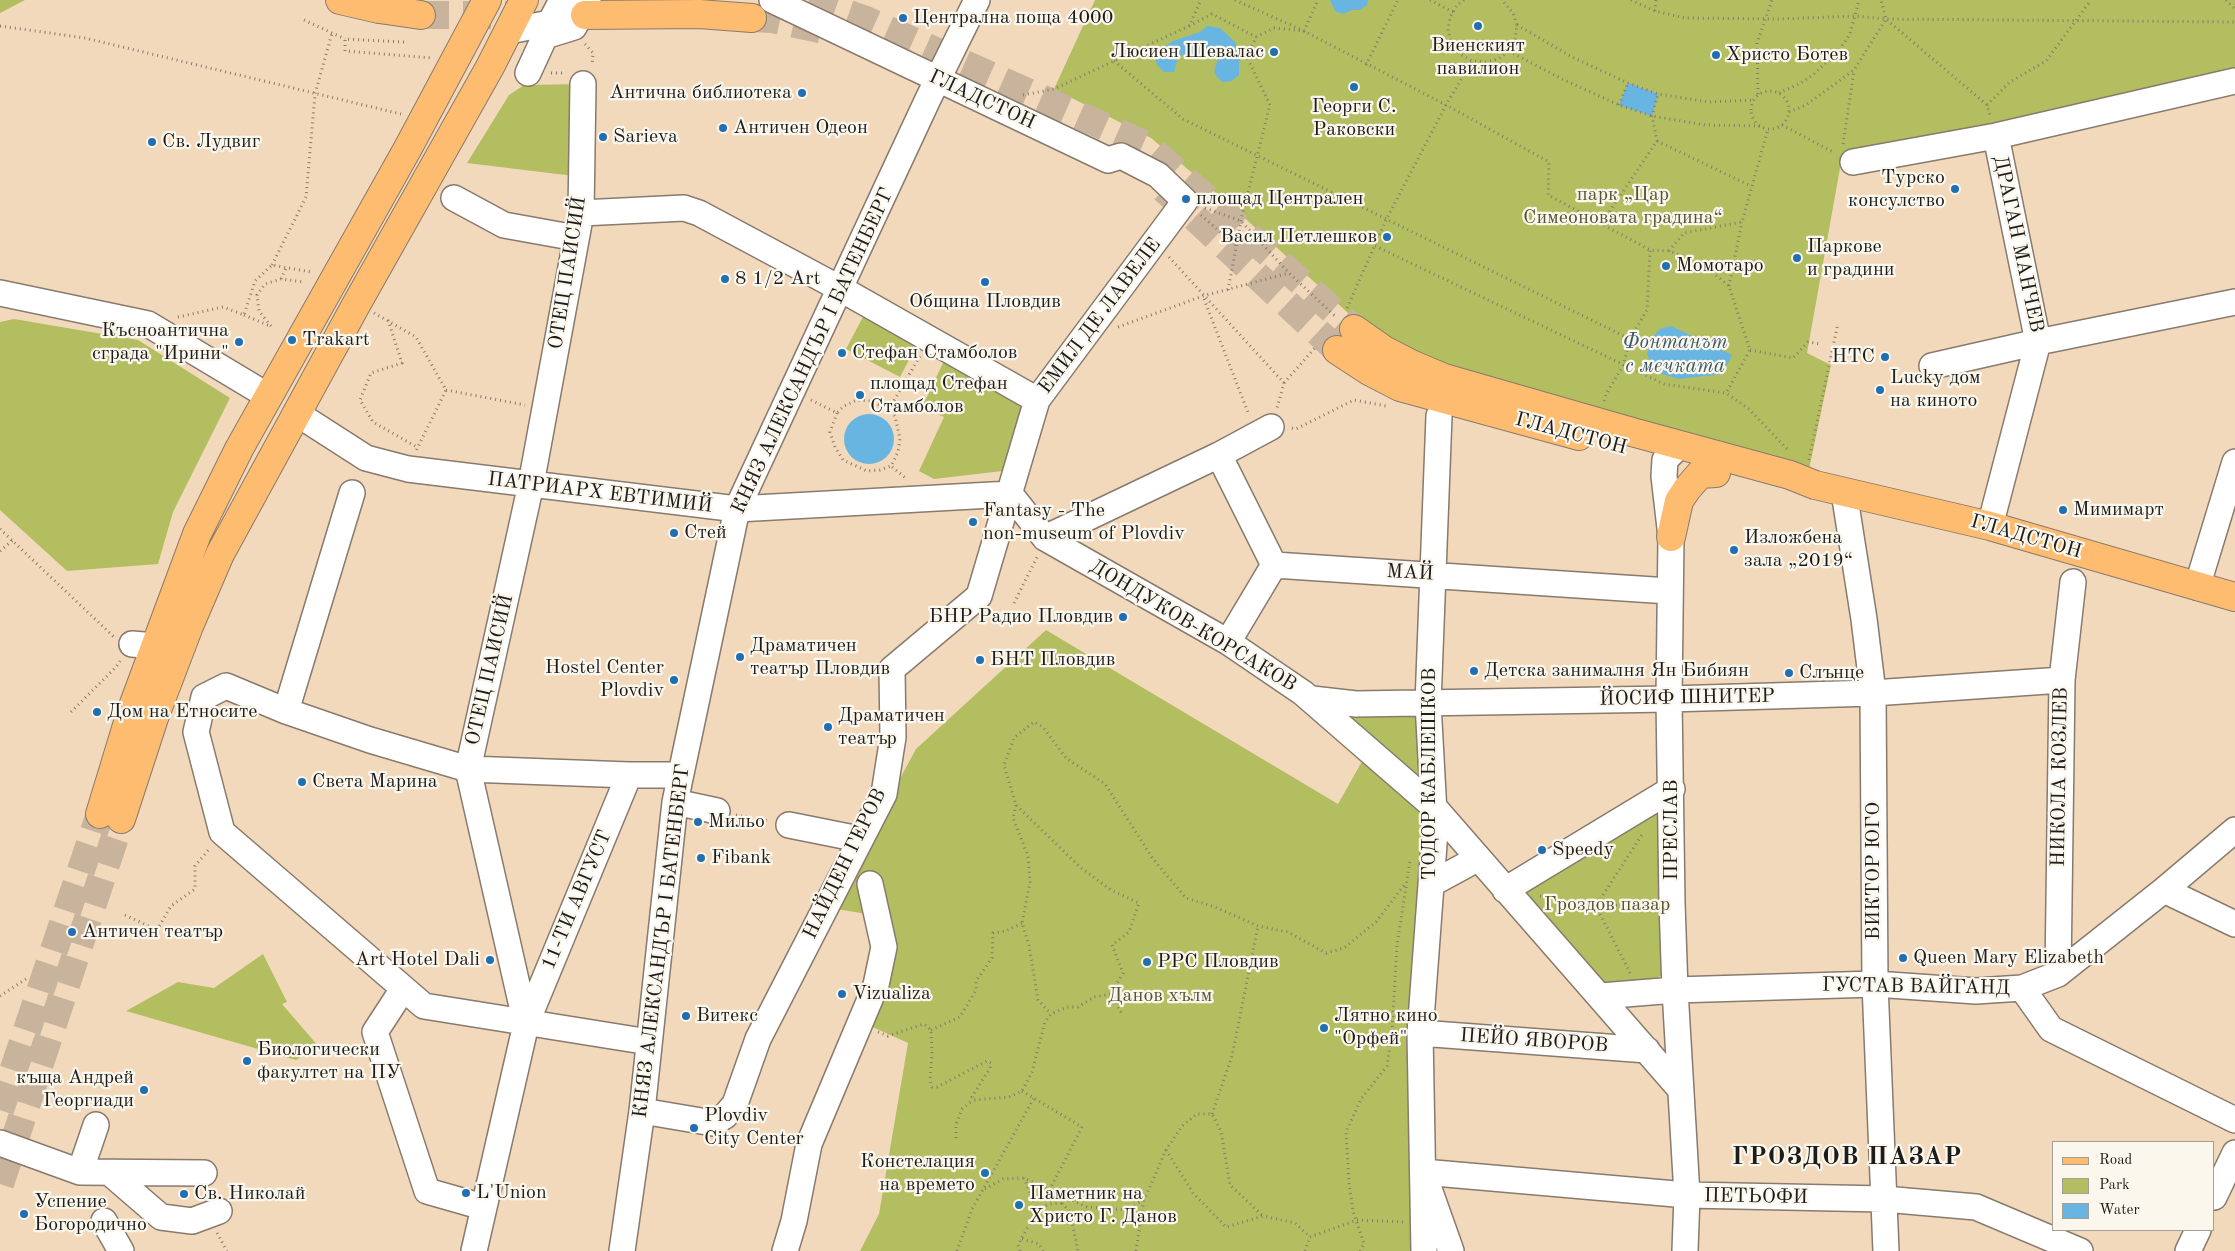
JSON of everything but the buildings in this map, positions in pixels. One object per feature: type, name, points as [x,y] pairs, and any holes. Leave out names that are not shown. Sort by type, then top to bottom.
[{"type":"main road","points":[[340,0],[379,9],[421,14]]},
{"type":"main road","points":[[487,0],[408,148],[239,448],[197,534],[132,647],[132,709],[110,817],[154,718],[220,554],[296,413],[426,183],[524,0]]},
{"type":"main road","points":[[586,8],[752,18]]},
{"type":"main road","name":"ГЛАДСТОН","points":[[1346,320],[1384,350],[1444,378],[1672,453],[1716,473],[1781,484],[1815,485]]},
{"type":"main road","name":"ГЛАДСТОН","points":[[1337,350],[1369,371],[1400,387],[1672,453],[1790,475],[1815,485],[1990,526],[2235,597]]},
{"type":"main road","points":[[1671,537],[1679,501],[1687,489],[1700,474],[1716,473]]},
{"type":"street","points":[[509,31],[550,23],[562,0]]},
{"type":"street","name":"ГЛАДСТОН","points":[[772,0],[1108,160],[1121,156],[1158,175],[1185,201]]},
{"type":"street","name":"КНЯЗ АЛЕКСАНДЪР I БАТЕНБЕРГ","points":[[622,1251],[642,1111],[679,775],[737,510],[938,79],[977,0]]},
{"type":"street","points":[[528,73],[545,36],[574,27],[586,8]]},
{"type":"street","points":[[1847,160],[1996,136],[2235,81]]},
{"type":"street","name":"ОТЕЦ ПАИСИЙ","points":[[474,1251],[526,1024],[468,769],[531,484],[581,213],[583,84]]},
{"type":"street","name":"ДРАГАН МАНЧЕВ","points":[[1990,526],[2038,342],[1996,136]]},
{"type":"street","points":[[454,198],[504,225],[576,238]]},
{"type":"street","name":"ЕМИЛ ДЕ ЛАВЕЛЕ","points":[[1010,494],[1037,400],[1185,201]]},
{"type":"street","points":[[581,213],[684,208],[699,213],[1037,400]]},
{"type":"street","points":[[0,293],[148,324],[268,396]]},
{"type":"street","points":[[1932,366],[2038,342],[2235,302]]},
{"type":"street","name":"ПАТРИАРХ ЕВТИМИЙ","points":[[296,413],[366,458],[413,458],[531,484],[737,510],[1010,494]]},
{"type":"street","name":"ТОДОР КАБЛЕШКОВ","points":[[1424,1251],[1420,1033],[1435,831],[1428,703],[1439,416]]},
{"type":"street","points":[[1045,538],[1264,431]]},
{"type":"street","name":"ПРЕСЛАВ","points":[[1672,453],[1664,476],[1671,537],[1669,699],[1672,789],[1672,903],[1674,990],[1687,1196],[1685,1251]]},
{"type":"street","points":[[1218,455],[1274,565],[1228,642]]},
{"type":"street","points":[[2196,587],[2235,462]]},
{"type":"street","name":"ВИКТОР ЮГО","points":[[1844,492],[1864,619],[1873,693],[1875,984],[1886,1251]]},
{"type":"street","points":[[286,711],[352,493]]},
{"type":"street","name":"ДОНДУКОВ-КОРСАКОВ","points":[[1010,494],[1045,538],[1228,642],[1312,699],[1433,806],[1477,859],[1601,996],[1681,1090]]},
{"type":"street","name":"НАЙДЕН ГЕРОВ","points":[[642,1111],[713,1123],[724,1116],[735,1104],[758,1039],[859,839],[884,794],[893,737],[892,669],[979,596],[1010,494]]},
{"type":"street","name":"МАЙ","points":[[1274,565],[1670,590]]},
{"type":"street","name":"НИКОЛА КОЗЛЕВ","points":[[2058,974],[2062,680],[2073,582]]},
{"type":"street","name":"ЙОСИФ ШНИТЕР","points":[[1312,699],[1356,704],[1669,699],[1873,693],[2062,680]]},
{"type":"street","points":[[649,1042],[526,1024],[424,1006],[222,832],[196,732],[204,697],[226,686],[286,711],[370,740],[468,769],[629,776],[679,775]]},
{"type":"street","name":"11-ТИ АВГУСТ","points":[[526,1024],[629,776]]},
{"type":"street","points":[[1505,890],[1672,789]]},
{"type":"street","points":[[675,802],[717,811]]},
{"type":"street","points":[[789,825],[859,839]]},
{"type":"street","points":[[2022,988],[2058,974],[2164,890],[2235,830]]},
{"type":"street","points":[[1431,884],[1477,859]]},
{"type":"street","points":[[785,1251],[794,1221],[809,1144],[876,985],[884,947],[870,884]]},
{"type":"street","points":[[2164,890],[2235,924]]},
{"type":"street","name":"ГУСТАВ ВАЙГАНД","points":[[1601,996],[1674,990],[1875,984],[1976,992],[2022,988],[2051,1029],[2235,1120]]},
{"type":"street","points":[[403,989],[375,1032],[427,1191],[483,1207]]},
{"type":"street","name":"ПЕЙО ЯВОРОВ","points":[[1420,1033],[1647,1050]]},
{"type":"street","points":[[80,1172],[96,1125]]},
{"type":"street","points":[[0,1143],[80,1172],[204,1173]]},
{"type":"street","points":[[2215,1195],[2235,1154]]},
{"type":"street","points":[[110,1172],[161,1218],[192,1221],[219,1211]]},
{"type":"street","points":[[1424,1172],[1451,1251]]},
{"type":"street","name":"ПЕТЬОФИ","points":[[1424,1172],[1687,1196],[1884,1199],[1976,1207],[2080,1251]]},
{"type":"street","points":[[104,1220],[120,1251]]},
{"type":"street","points":[[2188,1251],[2198,1231]]},
{"type":"path","points":[[1189,26],[1202,0]]},
{"type":"path","points":[[1237,0],[1304,31],[1550,162],[1548,195],[1650,250],[1669,251],[1701,263],[1729,286]]},
{"type":"path","points":[[1304,31],[1318,0]]},
{"type":"path","points":[[1366,65],[1398,0]]},
{"type":"path","points":[[1430,0],[1453,12]]},
{"type":"path","points":[[1464,0],[1457,5],[1450,17],[1448,31],[1452,44],[1460,54],[1472,61],[1485,62],[1498,59],[1509,51],[1516,39],[1517,26],[1514,13],[1502,0]]},
{"type":"path","points":[[1631,0],[1655,11],[1685,18],[1767,20],[1855,16],[1886,19],[2078,19],[2235,22]]},
{"type":"path","points":[[1655,11],[1656,0]]},
{"type":"path","points":[[1758,95],[1757,43],[1767,20],[1772,0]]},
{"type":"path","points":[[1761,126],[1752,115],[1754,100],[1758,95],[1765,92],[1780,93],[1801,83],[1814,74],[1840,50],[1850,34],[1859,0]]},
{"type":"path","points":[[1881,0],[1886,19],[1988,105],[1996,136]]},
{"type":"path","points":[[1988,105],[2010,82],[2046,61],[2091,0]]},
{"type":"path","points":[[2226,0],[2235,8]]},
{"type":"path","points":[[987,102],[1054,89],[1212,14],[1256,37]]},
{"type":"path","points":[[1789,112],[1806,105],[1854,70],[1886,19]]},
{"type":"path","points":[[304,20],[345,39],[404,42]]},
{"type":"path","points":[[0,26],[85,38],[401,114]]},
{"type":"path","points":[[1517,26],[1572,57],[1628,83],[1658,94],[1709,102],[1754,100]]},
{"type":"path","points":[[1228,290],[1241,221],[1270,105],[1247,58],[1256,37],[1274,28],[1304,31]]},
{"type":"path","points":[[244,315],[255,281],[272,266],[306,197],[315,94],[332,33]]},
{"type":"path","points":[[345,39],[345,51],[433,58]]},
{"type":"path","points":[[583,42],[592,53]]},
{"type":"path","points":[[1509,51],[1562,79],[1619,105],[1652,116],[1705,125],[1761,126],[1768,129],[1782,125],[1787,119],[1789,105],[1780,93]]},
{"type":"path","points":[[1114,61],[1183,119],[1630,339]]},
{"type":"path","points":[[1185,201],[1241,221],[1289,274],[1346,320],[1386,220],[1446,105],[1472,61]]},
{"type":"path","points":[[1782,125],[1847,160],[1854,70]]},
{"type":"path","points":[[1619,105],[1628,83]]},
{"type":"path","points":[[1601,224],[1657,141],[1652,116],[1658,94]]},
{"type":"path","points":[[1726,393],[1750,350],[1729,286],[1742,222],[1768,129]]},
{"type":"path","points":[[1657,141],[1751,186]]},
{"type":"path","points":[[1185,201],[1236,246]]},
{"type":"path","points":[[1669,251],[1684,233],[1742,222]]},
{"type":"path","points":[[1156,242],[1284,383],[1264,431]]},
{"type":"path","points":[[1375,246],[1664,384],[1726,393],[1749,409],[1789,451]]},
{"type":"path","points":[[1606,394],[1624,366],[1630,339],[1647,310],[1650,250]]},
{"type":"path","points":[[272,266],[311,272]]},
{"type":"path","points":[[281,278],[286,268]]},
{"type":"path","points":[[1082,339],[1203,296],[1289,274]]},
{"type":"path","points":[[148,324],[223,307],[271,326],[260,311],[257,295],[265,284],[281,278],[305,282]]},
{"type":"path","points":[[1203,296],[1264,431]]},
{"type":"path","points":[[356,305],[388,320],[416,337],[446,390]]},
{"type":"path","points":[[388,320],[402,363],[370,373],[360,400],[373,422],[413,458],[446,390]]},
{"type":"path","points":[[1815,485],[1809,459],[1838,323]]},
{"type":"path","points":[[890,409],[930,340]]},
{"type":"path","points":[[1750,350],[1792,358],[1808,342],[1821,344]]},
{"type":"path","points":[[446,390],[545,408]]},
{"type":"path","points":[[793,391],[837,413]]},
{"type":"path","points":[[857,400],[870,401],[890,409],[900,438],[898,452],[892,466],[880,470],[867,471],[844,460],[835,447],[830,432],[837,413],[844,406],[857,400]]},
{"type":"path","points":[[1264,431],[1296,429],[1354,400],[1392,407]]},
{"type":"path","points":[[892,466],[931,498]]},
{"type":"path","points":[[0,529],[132,647],[116,667],[71,712]]},
{"type":"path","points":[[1014,603],[1045,538]]},
{"type":"path","points":[[0,552],[12,540]]},
{"type":"path","points":[[1111,994],[1123,972],[1112,945],[1129,932],[1139,903],[1111,890],[1080,867],[1016,805],[1004,765],[1014,738],[1034,722],[1043,727],[1066,758],[1105,784],[1153,859],[1186,898],[1216,906],[1258,926],[1288,932],[1326,954],[1344,948],[1376,922],[1405,884]]},
{"type":"path","points":[[1016,805],[1013,818],[1028,856],[1030,882],[1022,923],[1029,945],[1038,1000],[1051,1014]]},
{"type":"path","points":[[717,811],[789,825]]},
{"type":"path","points":[[1596,906],[1645,830]]},
{"type":"path","points":[[125,915],[158,930],[171,906],[195,889],[195,866],[222,832]]},
{"type":"path","points":[[1360,1251],[1364,1244],[1348,1183],[1346,1132],[1361,1099],[1388,1066],[1397,945],[1410,858]]},
{"type":"path","points":[[1505,890],[1596,906],[1672,903]]},
{"type":"path","points":[[1596,906],[1640,992]]},
{"type":"path","points":[[931,1030],[960,1017],[976,990],[976,981],[992,958],[992,933],[1006,931],[1022,923]]},
{"type":"path","points":[[1258,926],[1232,1056],[1212,1114],[1221,1131],[1230,1186],[1263,1216]]},
{"type":"path","points":[[0,996],[26,979]]},
{"type":"path","points":[[956,1138],[956,1124],[962,1109],[973,1100],[1009,1097],[1022,1091],[1032,1072],[1045,1022],[1051,1014],[1066,1007],[1078,1007],[1094,996],[1111,994]]},
{"type":"path","points":[[1111,994],[1123,1016]]},
{"type":"path","points":[[863,1013],[873,1016],[870,1028],[888,1036],[924,1024],[931,1030],[932,1087],[937,1087],[986,1061],[991,1063],[990,1068],[972,1097],[973,1100]]},
{"type":"path","points":[[1022,1091],[1082,1127],[1050,1189]]},
{"type":"path","points":[[957,1251],[972,1209],[985,1189],[1034,1098]]},
{"type":"path","points":[[1136,1251],[1144,1198],[1166,1150],[1182,1126],[1197,1114],[1212,1114]]},
{"type":"path","points":[[1166,1150],[1193,1193],[1226,1227],[1263,1216],[1295,1223],[1310,1238]]},
{"type":"path","points":[[985,1189],[1003,1179],[1024,1178],[1087,1207],[1128,1210],[1144,1198]]},
{"type":"path","points":[[1024,1178],[1037,1210]]},
{"type":"path","points":[[1050,1189],[1070,1212],[1078,1251]]},
{"type":"path","points":[[1020,1251],[1018,1245],[1037,1210],[1049,1204],[1063,1203]]},
{"type":"path","points":[[1305,1251],[1310,1238],[1357,1220],[1424,1223]]},
{"type":"path","points":[[1022,1239],[1038,1244],[1042,1251]]},
{"type":"green space","points":[[0,0],[25,0],[0,13]]},
{"type":"green space","name":"парк „Цар Симеоновата градина“","points":[[1095,0],[2235,0],[2235,69],[1842,157],[1807,353],[1831,365],[1808,474],[1413,356],[1360,324],[1237,211],[1151,138],[1054,89]]},
{"type":"green space","points":[[583,84],[582,177],[467,163],[509,95],[524,85]]},
{"type":"green space","points":[[865,313],[919,341],[900,377],[846,349]]},
{"type":"green space","points":[[14,319],[138,340],[230,398],[173,512],[158,564],[67,571],[0,510],[0,322]]},
{"type":"green space","points":[[944,361],[1030,400],[1011,470],[934,479],[919,471],[944,417],[922,407]]},
{"type":"green space","name":"Данов хълм","points":[[1046,630],[1338,804],[1369,749],[1315,700],[1428,703],[1435,831],[1424,1251],[860,1251],[879,1214],[908,1043],[866,1024],[887,947],[867,914],[830,908],[916,749]]},
{"type":"green space","name":"Гроздов пазар","points":[[1672,789],[1674,964],[1640,993],[1585,978],[1505,890]]},
{"type":"green space","points":[[263,954],[287,1002],[282,1004],[319,1047],[296,1060],[126,1011],[178,982],[214,988]]},
{"type":"water","points":[[1330,0],[1368,0],[1367,5],[1360,10],[1352,10],[1343,14],[1335,11]]},
{"type":"water","points":[[1207,26],[1220,28],[1235,42],[1239,55],[1239,75],[1232,81],[1222,82],[1217,77],[1214,71],[1219,56],[1218,48],[1212,46],[1200,53],[1183,54],[1178,58],[1174,72],[1164,72],[1157,65],[1155,58],[1157,52],[1173,41],[1200,32]]},
{"type":"water","points":[[1628,83],[1658,94],[1652,116],[1619,105]]},
{"type":"water","name":"Фонтанът с мечката","points":[[1671,326],[1732,355],[1722,374],[1679,379],[1662,374],[1652,365],[1647,354],[1651,339],[1660,329]]},
{"type":"water","points":[[869,414],[883,418],[890,425],[894,439],[890,453],[883,460],[869,464],[855,460],[848,453],[844,439],[848,425],[855,418]]},
{"type":"tunnel","points":[[809,0],[866,20],[1146,145],[1354,329]]},
{"type":"tunnel","points":[[421,15],[539,15]]},
{"type":"tunnel","points":[[752,18],[772,19],[829,31]]},
{"type":"tunnel","points":[[1164,189],[1337,350]]},
{"type":"tunnel","points":[[0,1110],[100,814]]},
{"type":"tunnel","points":[[0,1184],[121,819]]},
{"type":"place","name":"Централна поща 4000","points":[[903,18]]},
{"type":"place","name":"Виенският павилион","points":[[1478,26]]},
{"type":"place","name":"Люсиен Шевалас","points":[[1274,52]]},
{"type":"place","name":"Христо Ботев","points":[[1716,55]]},
{"type":"place","name":"Георги С. Раковски","points":[[1354,87]]},
{"type":"place","name":"Антична библиотека","points":[[802,93]]},
{"type":"place","name":"Античен Одеон","points":[[723,128]]},
{"type":"place","name":"Sarieva","points":[[603,137]]},
{"type":"place","name":"Св. Лудвиг","points":[[152,142]]},
{"type":"place","name":"Турско консулство","points":[[1955,189]]},
{"type":"place","name":"площад Централен","points":[[1186,199]]},
{"type":"place","name":"Васил Петлешков","points":[[1387,237]]},
{"type":"place","name":"Паркове и градини","points":[[1797,258]]},
{"type":"place","name":"Момотаро","points":[[1666,266]]},
{"type":"place","name":"8 1/2 Art","points":[[725,279]]},
{"type":"place","name":"Община Пловдив","points":[[985,282]]},
{"type":"place","name":"Trakart","points":[[292,340]]},
{"type":"place","name":"Късноантична сграда \"Ирини\"","points":[[239,342]]},
{"type":"place","name":"Стефан Стамболов","points":[[842,353]]},
{"type":"place","name":"НТС","points":[[1885,357]]},
{"type":"place","name":"Lucky дом на киното","points":[[1880,390]]},
{"type":"place","name":"площад Стефан Стамболов","points":[[860,395]]},
{"type":"place","name":"Мимимарт","points":[[2063,510]]},
{"type":"place","name":"Fantasy - The non-museum of Plovdiv","points":[[973,522]]},
{"type":"place","name":"Стей","points":[[674,533]]},
{"type":"place","name":"Изложбена зала „2019“","points":[[1734,550]]},
{"type":"place","name":"БНР Радио Пловдив","points":[[1123,617]]},
{"type":"place","name":"Драматичен театър Пловдив","points":[[740,657]]},
{"type":"place","name":"БНТ Пловдив","points":[[980,660]]},
{"type":"place","name":"Детска занималня Ян Бибиян","points":[[1474,671]]},
{"type":"place","name":"Слънце","points":[[1789,673]]},
{"type":"place","name":"Hostel Center Plovdiv","points":[[674,680]]},
{"type":"place","name":"Дом на Етносите","points":[[97,712]]},
{"type":"place","name":"Драматичен театър","points":[[828,727]]},
{"type":"place","name":"Света Марина","points":[[302,782]]},
{"type":"place","name":"Мильо","points":[[698,822]]},
{"type":"place","name":"Speedy","points":[[1542,850]]},
{"type":"place","name":"Fibank","points":[[701,858]]},
{"type":"place","name":"Античен театър","points":[[72,932]]},
{"type":"place","name":"Queen Mary Elizabeth","points":[[1903,958]]},
{"type":"place","name":"Art Hotel Dali","points":[[490,960]]},
{"type":"place","name":"РРС Пловдив","points":[[1147,962]]},
{"type":"place","name":"Vizualiza","points":[[842,994]]},
{"type":"place","name":"Витекс","points":[[686,1016]]},
{"type":"place","name":"Лятно кино \"Орфей\"","points":[[1324,1028]]},
{"type":"place","name":"Биологически факултет на ПУ","points":[[247,1061]]},
{"type":"place","name":"къща Андрей Георгиади","points":[[144,1090]]},
{"type":"place","name":"Plovdiv City Center","points":[[694,1128]]},
{"type":"place","name":"Констелация на времето","points":[[985,1173]]},
{"type":"place","name":"L'Union","points":[[466,1193]]},
{"type":"place","name":"Св. Николай","points":[[184,1194]]},
{"type":"place","name":"Паметник на Христо Г. Данов","points":[[1019,1205]]},
{"type":"place","name":"Успение Богородично","points":[[24,1214]]},
{"type":"district","name":"ГРОЗДОВ ПАЗАР","points":[[1847,1157]]}]
